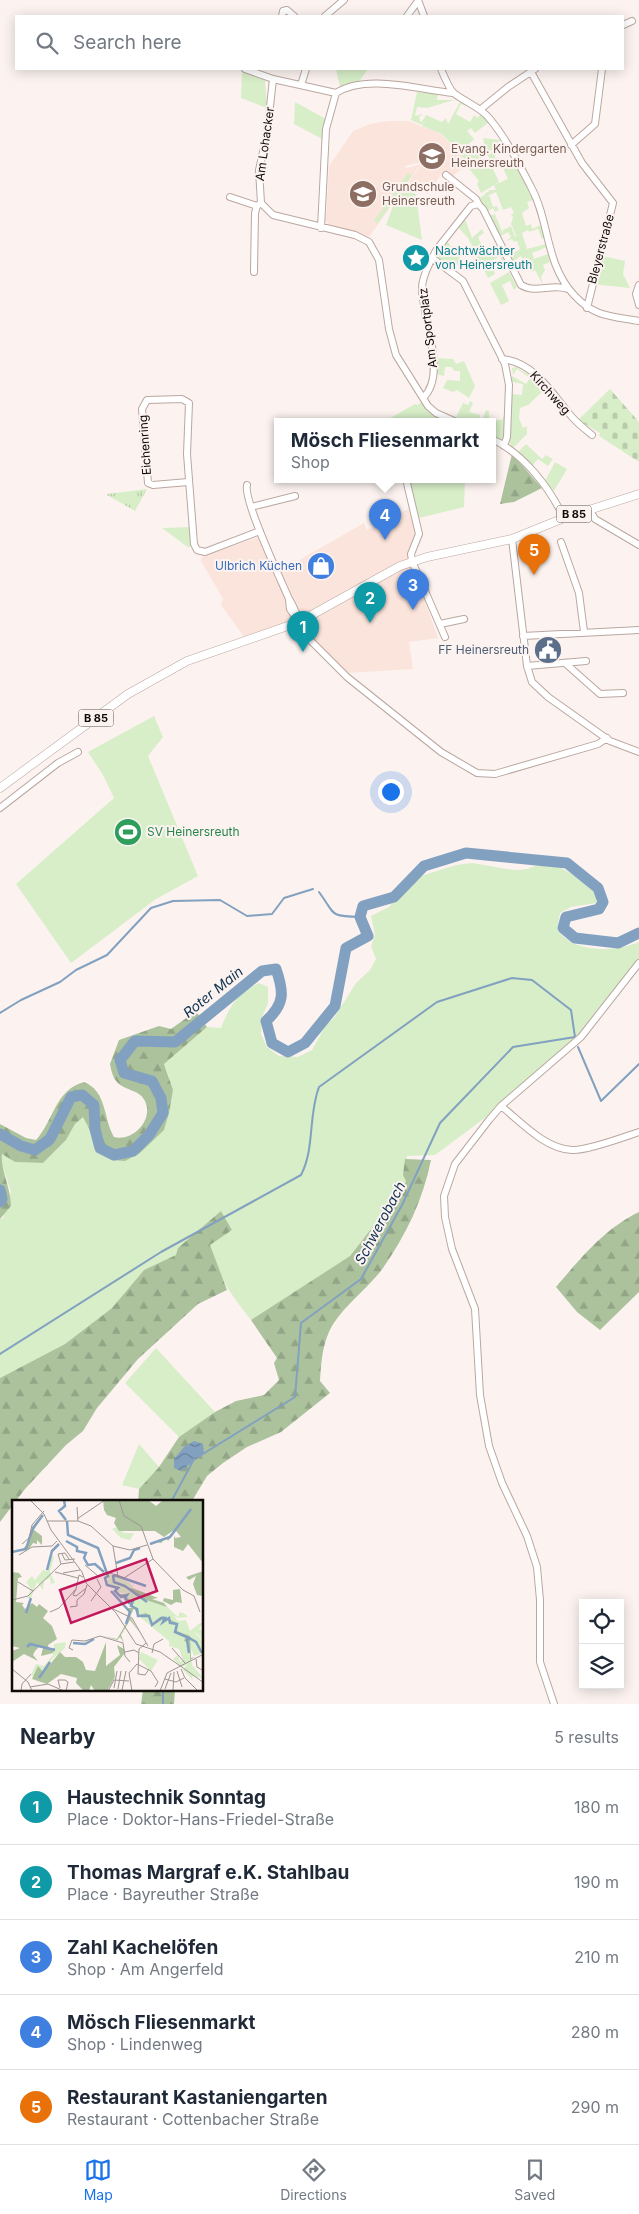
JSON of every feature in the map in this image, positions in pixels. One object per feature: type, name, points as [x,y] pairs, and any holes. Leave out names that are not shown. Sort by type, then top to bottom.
[{"type":"main road","name":"B 85","points":[[0,788],[142,685],[198,657],[299,622],[384,573],[412,562],[512,539],[589,509],[639,494]]},
{"type":"street","points":[[326,15],[344,0]]},
{"type":"street","points":[[408,15],[418,0]]},
{"type":"street","points":[[418,0],[424,15]]},
{"type":"street","points":[[282,15],[283,12],[287,10],[293,15]]},
{"type":"street","points":[[624,25],[632,21]]},
{"type":"street","points":[[249,70],[273,79],[336,93],[357,86],[380,84],[453,94],[481,109],[492,122],[532,188],[543,218],[552,260],[568,288],[587,308],[594,312],[639,321]]},
{"type":"street","points":[[301,85],[306,70]]},
{"type":"street","points":[[441,70],[453,94]]},
{"type":"street","points":[[481,109],[533,70]]},
{"type":"street","name":"Bleyerstraße","points":[[533,70],[570,144],[613,203],[587,308]]},
{"type":"street","points":[[570,144],[595,124],[602,70]]},
{"type":"street","name":"Am Lohacker","points":[[254,272],[259,205],[259,170],[267,134],[273,79]]},
{"type":"street","points":[[321,228],[326,128],[336,93]]},
{"type":"street","points":[[446,175],[476,199],[483,208],[520,285],[532,289],[560,286],[568,288]]},
{"type":"street","points":[[230,197],[259,205],[273,215],[362,237],[376,251],[394,350],[423,398],[434,412],[447,418]]},
{"type":"street","name":"Am Sportplatz","points":[[423,398],[430,387],[434,365],[422,286],[432,258],[444,240],[472,206],[479,205]]},
{"type":"street","points":[[432,258],[463,281],[502,359],[509,380],[507,436],[504,446]]},
{"type":"street","points":[[639,285],[636,294],[639,305]]},
{"type":"street","name":"Kirchweg","points":[[502,359],[519,363],[533,372],[574,419],[592,436]]},
{"type":"street","name":"Eichenring","points":[[188,482],[153,485],[148,483],[142,408],[146,400],[182,399],[189,403],[188,482],[191,491],[194,544],[199,551],[205,552],[260,531]]},
{"type":"street","points":[[496,441],[504,446],[533,472],[554,500],[564,518]]},
{"type":"street","points":[[407,483],[419,534],[411,554],[412,562],[445,637]]},
{"type":"street","points":[[247,485],[246,494],[288,599],[290,609],[308,637],[347,677],[442,752],[477,773],[495,774],[598,744],[607,738]]},
{"type":"street","points":[[251,507],[295,496]]},
{"type":"street","points":[[589,509],[595,519],[639,545]]},
{"type":"street","points":[[512,539],[530,679],[543,693],[607,738],[639,752]]},
{"type":"street","points":[[561,542],[579,593],[584,632]]},
{"type":"street","points":[[440,624],[464,619]]},
{"type":"street","points":[[523,636],[639,630]]},
{"type":"street","points":[[527,666],[586,661]]},
{"type":"street","points":[[565,663],[600,694],[622,693]]},
{"type":"street","points":[[0,808],[60,762],[78,752]]},
{"type":"street","points":[[554,1704],[540,1662],[540,1588],[536,1567],[527,1536],[502,1483],[489,1446],[480,1395],[476,1309],[454,1259],[444,1207],[445,1191],[455,1164],[501,1106],[581,1038],[639,963]]},
{"type":"street","points":[[501,1106],[539,1137],[573,1151],[639,1132]]},
{"type":"shaded area","name":"Grundschule Heinersreuth","points":[[388,121],[409,121],[441,134],[468,163],[450,179],[442,173],[427,194],[409,182],[423,162],[404,166],[407,168],[421,164],[369,237],[330,227],[326,221],[329,166],[353,131],[370,124]]},
{"type":"shaded area","points":[[408,509],[417,534],[409,557],[438,638],[409,642],[413,669],[346,673],[294,620],[244,637],[221,605],[223,599],[201,561],[202,557],[258,537],[275,574],[364,523],[367,530]]},
{"type":"green space","points":[[336,70],[367,70],[358,83],[340,87]]},
{"type":"green space","points":[[242,72],[265,80],[267,108],[241,98]]},
{"type":"green space","points":[[417,92],[438,94],[437,100],[454,100],[427,108],[417,107],[415,116],[424,114],[419,117],[421,123],[426,115],[442,122],[446,118],[448,124],[461,100],[469,107],[461,104],[456,114],[470,122],[474,115],[478,118],[481,113],[489,122],[475,133],[471,128],[467,131],[474,139],[466,147],[474,156],[479,151],[483,153],[486,151],[483,138],[501,140],[496,143],[498,146],[477,159],[484,169],[492,162],[487,154],[493,152],[499,165],[492,167],[499,182],[481,193],[477,184],[479,181],[466,165],[468,163],[442,134],[422,126],[425,120],[422,125],[411,120]]},
{"type":"green space","points":[[295,102],[326,119],[324,140],[294,124]]},
{"type":"green space","points":[[513,160],[518,172],[520,171],[535,199],[527,202],[529,208],[522,213],[526,226],[531,224],[532,229],[543,224],[545,238],[542,239],[538,229],[529,232],[528,230],[516,236],[511,224],[513,217],[511,214],[514,213],[511,207],[503,210],[496,192],[489,195],[493,207],[497,206],[499,210],[495,212],[493,208],[487,212],[480,198],[490,190],[496,190],[494,185],[508,179],[502,166]]},
{"type":"green space","points":[[408,173],[412,175],[403,188],[416,194],[422,240],[386,225],[396,198],[377,224],[374,221]]},
{"type":"green space","points":[[354,182],[378,189],[373,206],[349,199]]},
{"type":"green space","points":[[495,214],[503,234],[503,230],[511,226],[515,237],[522,233],[527,249],[546,244],[547,247],[532,253],[534,258],[531,260],[548,254],[550,262],[543,265],[545,270],[541,277],[543,285],[535,270],[532,272],[527,260],[524,262],[526,257],[522,259],[521,256],[511,263],[505,249],[508,247],[512,254],[520,249],[517,241],[514,242],[512,239],[506,241],[511,237],[508,232],[499,237],[489,216]]},
{"type":"green space","points":[[465,219],[472,238],[482,229],[484,233],[478,237],[486,255],[499,248],[505,261],[503,263],[500,256],[490,262],[495,274],[488,278],[468,238],[458,227]]},
{"type":"green space","points":[[447,241],[463,261],[452,269],[439,260],[438,255]]},
{"type":"green space","points":[[598,255],[625,261],[623,274],[630,288],[591,284]]},
{"type":"green space","points":[[509,272],[517,287],[514,290],[510,281],[502,285],[509,301],[501,305],[490,283]]},
{"type":"green space","points":[[436,358],[453,359],[456,364],[464,361],[475,386],[469,398],[457,390],[453,392],[443,388],[447,380],[460,381],[460,371],[454,371],[452,367],[445,367],[444,376],[436,374]]},
{"type":"green space","points":[[516,367],[536,379],[544,390],[528,405],[520,408],[519,418],[523,428],[527,426],[527,434],[512,449],[510,443],[512,394],[522,395],[523,384],[512,382],[512,376],[526,384],[530,378],[517,369],[513,375],[512,368]]},
{"type":"green space","points":[[610,389],[639,422],[639,462],[599,436],[600,433],[578,420]]},
{"type":"green space","points":[[423,401],[448,418],[390,418],[415,404],[418,405]]},
{"type":"green space","points":[[470,401],[473,403],[469,412],[480,415],[480,418],[456,418],[463,403],[468,405]]},
{"type":"green space","points":[[486,410],[489,411],[489,418],[483,418]]},
{"type":"green space","points":[[505,413],[505,434],[502,442],[496,439],[496,420],[502,420]]},
{"type":"green space","points":[[526,444],[542,459],[546,455],[553,459],[548,466],[538,459],[532,466],[518,452]]},
{"type":"green space","points":[[512,454],[542,488],[514,502],[500,504]]},
{"type":"green space","points":[[555,462],[567,469],[554,491],[545,481]]},
{"type":"green space","points":[[410,483],[465,483],[464,507],[419,518]]},
{"type":"green space","points":[[147,489],[135,511],[107,495],[107,494]]},
{"type":"green space","points":[[190,527],[191,544],[189,548],[162,528]]},
{"type":"green space","name":"SV Heinersreuth","points":[[154,716],[163,737],[148,756],[198,876],[156,899],[71,963],[16,884],[114,798],[103,775],[88,752]]},
{"type":"green space","points":[[472,863],[519,870],[542,864],[556,866],[581,880],[597,897],[596,903],[571,907],[560,913],[557,929],[564,937],[573,943],[595,949],[619,948],[639,942],[639,958],[581,1033],[489,1115],[435,1155],[407,1156],[406,1181],[394,1205],[375,1224],[350,1256],[251,1320],[220,1275],[212,1255],[210,1244],[232,1230],[221,1211],[177,1255],[144,1270],[112,1308],[65,1344],[0,1378],[0,1219],[3,1218],[11,1192],[1,1161],[2,1154],[15,1162],[43,1163],[66,1140],[75,1124],[83,1116],[90,1130],[140,1153],[164,1122],[171,1101],[169,1077],[164,1064],[207,1027],[221,1028],[227,1013],[235,1001],[245,991],[259,983],[268,987],[268,1003],[262,1017],[261,1034],[267,1047],[279,1056],[298,1057],[312,1050],[326,1025],[334,1018],[356,983],[370,970],[376,959],[371,946],[375,935],[371,916],[389,907],[396,897],[421,876],[456,865]]},
{"type":"green space","points":[[196,1011],[207,1027],[164,1064],[173,1090],[164,1130],[140,1153],[125,1161],[112,1160],[103,1155],[83,1117],[75,1124],[66,1140],[43,1163],[15,1162],[2,1154],[11,1206],[0,1219],[0,1124],[26,1138],[36,1140],[61,1099],[74,1086],[84,1082],[91,1086],[101,1098],[110,1130],[114,1137],[121,1138],[134,1133],[144,1122],[147,1108],[145,1101],[139,1094],[120,1085],[113,1076],[110,1064],[119,1040],[159,1026],[171,1029]]},
{"type":"green space","points":[[405,1159],[431,1160],[428,1175],[413,1217],[391,1256],[377,1276],[340,1315],[329,1332],[323,1350],[320,1381],[330,1393],[281,1432],[247,1447],[223,1463],[207,1476],[193,1500],[138,1500],[139,1489],[159,1467],[179,1437],[215,1412],[236,1401],[264,1395],[279,1380],[274,1363],[277,1358],[251,1320],[350,1256],[375,1224],[394,1205],[406,1181],[403,1175]]},
{"type":"green space","points":[[221,1211],[232,1230],[210,1245],[227,1290],[198,1304],[138,1359],[97,1408],[83,1431],[66,1445],[17,1500],[12,1500],[12,1506],[0,1522],[0,1378],[65,1344],[112,1308],[144,1270],[176,1255],[178,1248]]},
{"type":"green space","points":[[639,1212],[639,1292],[600,1330],[577,1312],[556,1287],[604,1235]]},
{"type":"green space","points":[[156,1348],[215,1412],[179,1437],[125,1383]]},
{"type":"green space","points":[[139,1444],[159,1467],[139,1489],[122,1485]]},
{"type":"green space","points":[[143,1692],[175,1692],[174,1704],[141,1704]]},
{"type":"water","points":[[194,1441],[203,1444],[204,1453],[181,1471],[174,1468],[174,1459],[184,1447]]},
{"type":"waterway","name":"Roter Main","points":[[0,1134],[21,1146],[35,1150],[50,1139],[71,1097],[82,1095],[94,1105],[95,1129],[100,1148],[114,1155],[133,1151],[149,1135],[163,1113],[161,1098],[152,1081],[124,1073],[120,1060],[135,1041],[175,1042],[262,971],[276,969],[281,991],[280,1003],[266,1021],[272,1043],[288,1052],[305,1043],[335,1006],[346,948],[368,936],[360,917],[363,906],[394,897],[424,866],[466,853],[567,863],[598,888],[603,902],[599,909],[566,917],[563,928],[575,938],[618,943],[639,933]]},
{"type":"waterway","points":[[0,1013],[21,1000],[60,982],[76,970],[107,955],[151,908],[173,901],[220,900],[247,916],[272,914],[284,898],[313,889]]},
{"type":"waterway","points":[[319,892],[331,910],[337,915],[360,917]]},
{"type":"waterway","points":[[0,1354],[161,1252],[301,1175],[308,1154],[319,1087],[437,1002],[512,978],[532,980],[571,1010],[575,1037],[513,1047],[440,1123],[402,1205],[361,1279],[301,1323],[295,1397],[198,1457]]},
{"type":"waterway","points":[[578,1047],[601,1101],[639,1064]]},
{"type":"waterway","name":"Roter Main","points":[[0,1190],[2,1199],[0,1202]]},
{"type":"waterway","name":"Schwerobach","points":[[172,1500],[194,1459]]},
{"type":"waterway","name":"Schwerobach","points":[[163,1692],[163,1704]]},
{"type":"place","name":"Evang. Kindergarten Heinersreuth","points":[[432,156]]},
{"type":"place","name":"Grundschule Heinersreuth","points":[[363,194]]},
{"type":"place","name":"Nachtwächter von Heinersreuth","points":[[416,258]]},
{"type":"place","name":"Mösch Fliesenmarkt","points":[[385,540]]},
{"type":"place","name":"Ulbrich Küchen","points":[[321,566]]},
{"type":"place","name":"Restaurant Kastaniengarten","points":[[534,575]]},
{"type":"place","name":"Zahl Kachelöfen","points":[[413,610]]},
{"type":"place","name":"Thomas Margraf e.K. Stahlbau","points":[[370,623]]},
{"type":"place","name":"FF Heinersreuth","points":[[548,650]]},
{"type":"place","name":"Haustechnik Sonntag","points":[[303,652]]},
{"type":"place","name":"SV Heinersreuth","points":[[128,832]]}]
